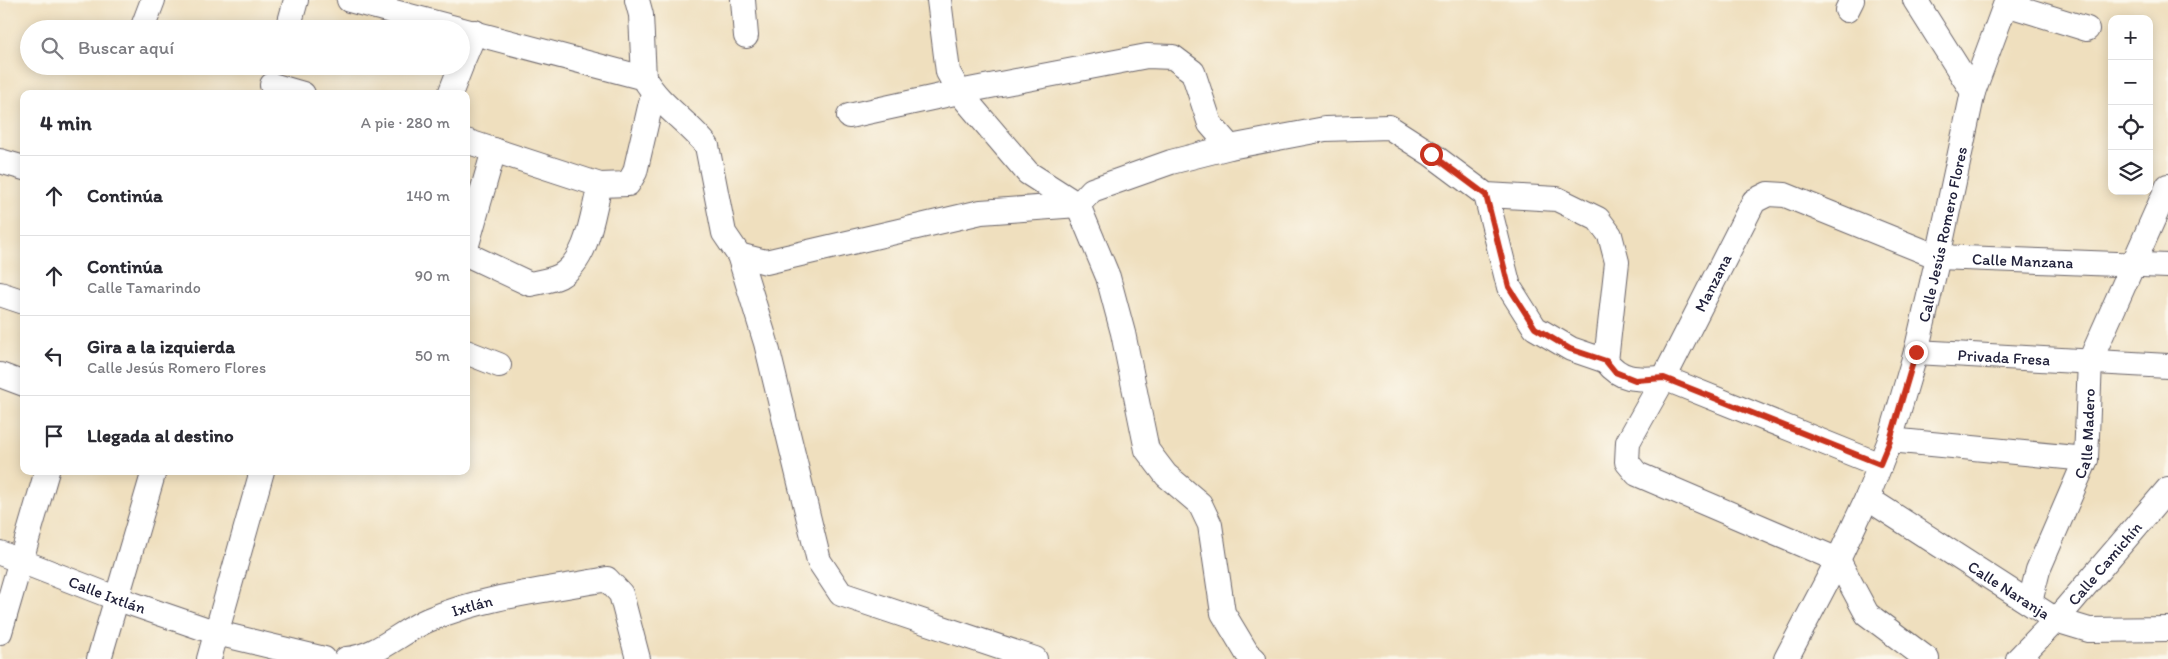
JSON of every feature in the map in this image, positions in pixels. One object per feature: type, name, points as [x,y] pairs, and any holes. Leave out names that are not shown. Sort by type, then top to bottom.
[{"type":"street","points":[[145,20],[153,0]]},
{"type":"street","points":[[290,20],[296,0]]},
{"type":"street","points":[[349,0],[428,20]]},
{"type":"street","points":[[470,142],[600,185],[628,184],[635,172],[648,86],[641,15],[637,0]]},
{"type":"street","points":[[743,0],[746,36]]},
{"type":"street","points":[[940,0],[948,72],[959,92],[1028,173],[1078,205],[1108,277],[1123,333],[1147,450],[1166,475],[1200,504],[1210,525],[1223,613],[1247,653],[1254,659]]},
{"type":"street","points":[[1915,0],[1972,92]]},
{"type":"street","points":[[2006,2],[2087,28]]},
{"type":"street","name":"Calle Jesús Romero Flores","points":[[1786,659],[1838,560],[1867,498],[1890,440],[1916,352],[1938,257],[1972,92],[2006,2]]},
{"type":"street","points":[[470,31],[648,86],[707,146],[724,233],[739,255],[766,343],[819,561],[841,594],[1035,659]]},
{"type":"street","points":[[470,44],[475,32]]},
{"type":"street","points":[[849,116],[959,92],[1147,56],[1173,57],[1193,72],[1210,124],[1230,147]]},
{"type":"street","points":[[452,90],[457,75]]},
{"type":"street","points":[[273,82],[294,90]]},
{"type":"street","points":[[739,255],[766,262],[980,212],[1078,205],[1092,190],[1171,162],[1230,147],[1325,129],[1389,127],[1431,154],[1486,195],[1557,199],[1598,218],[1610,235],[1617,262],[1606,361]]},
{"type":"street","points":[[470,234],[494,150]]},
{"type":"street","points":[[0,161],[20,167]]},
{"type":"street","points":[[470,256],[530,284],[560,276],[574,265],[584,248],[600,185]]},
{"type":"street","name":"Calle Madero","points":[[2030,602],[2038,570],[2086,459],[2090,362],[2168,186]]},
{"type":"street","name":"Calle Manzana","points":[[1768,194],[1784,195],[1938,257],[2168,266]]},
{"type":"street","name":"Manzana","points":[[1768,194],[1754,201],[1664,378],[1628,442],[1627,462],[1636,474],[1838,560]]},
{"type":"street","points":[[1486,195],[1509,287],[1535,328],[1570,349],[1606,361],[1615,372],[1635,380],[1664,378],[1880,464]]},
{"type":"street","points":[[0,294],[20,301]]},
{"type":"street","name":"Privada Fresa","points":[[1916,352],[2168,366]]},
{"type":"street","points":[[470,354],[499,365]]},
{"type":"street","points":[[0,376],[20,383]]},
{"type":"street","points":[[1890,440],[2086,459]]},
{"type":"street","points":[[0,632],[10,556],[45,475]]},
{"type":"street","points":[[99,659],[153,475]]},
{"type":"street","points":[[209,659],[261,475]]},
{"type":"street","name":"Calle Camichín","points":[[2018,659],[2056,620],[2168,489]]},
{"type":"street","name":"Calle Naranja","points":[[1867,498],[2056,620],[2088,630],[2168,629]]},
{"type":"street","name":"Calle Ixtlán","points":[[10,556],[118,599],[217,633]]},
{"type":"street","points":[[1838,560],[1867,614],[1927,659]]},
{"type":"street","name":"Ixtlán","points":[[346,659],[362,658],[428,620],[488,600],[608,579],[621,594],[638,659]]},
{"type":"street","points":[[217,633],[324,659]]},
{"type":"route","points":[[1431,154],[1486,195],[1509,287],[1535,328],[1570,349],[1606,361],[1615,372],[1635,380],[1664,378],[1880,464],[1890,440],[1916,352]]}]
